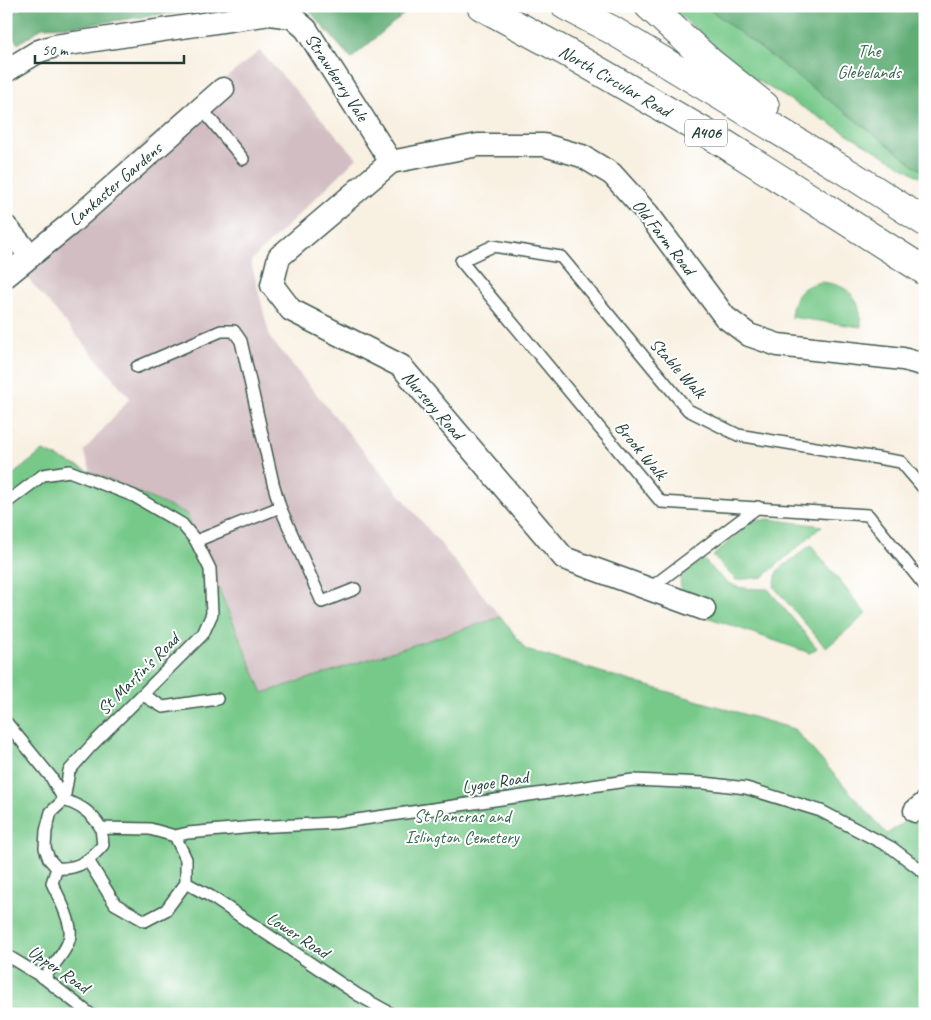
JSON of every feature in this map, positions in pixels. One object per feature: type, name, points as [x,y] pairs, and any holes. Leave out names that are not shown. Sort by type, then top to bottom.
[{"type":"highway","name":"North Circular Road","points":[[481,6],[566,52],[725,144],[925,271]]},
{"type":"highway","name":"A406","points":[[566,6],[612,30],[925,222]]},
{"type":"highway","name":"A406","points":[[649,6],[710,62],[854,177]]},
{"type":"street","name":"Strawberry Vale","points":[[6,71],[38,50],[55,46],[270,14],[292,17],[306,29],[391,162]]},
{"type":"street","name":"Lankaster Gardens","points":[[6,276],[69,225],[223,89]]},
{"type":"street","name":"Old Farm Road","points":[[391,162],[478,145],[544,145],[582,156],[612,174],[648,214],[725,317],[749,335],[778,345],[903,359],[925,365]]},
{"type":"street","name":"Nursery Road","points":[[391,162],[279,257],[272,285],[291,310],[401,366],[564,558],[704,609]]},
{"type":"street","points":[[6,227],[30,255]]},
{"type":"lane","points":[[200,108],[243,159]]},
{"type":"lane","name":"Stable Walk","points":[[461,261],[494,246],[561,256],[688,410],[738,435],[901,462],[925,490]]},
{"type":"lane","name":"Brook Walk","points":[[461,261],[661,502],[758,507],[868,516],[925,586]]},
{"type":"lane","points":[[137,368],[221,330],[234,331],[241,341],[273,483],[280,506],[322,602],[355,589]]},
{"type":"lane","name":"St Martin's Road","points":[[6,503],[43,475],[69,471],[134,496],[182,524],[196,541],[210,569],[212,614],[203,634],[91,746],[69,771],[64,800],[51,812],[46,831],[45,848],[49,859],[57,868]]},
{"type":"lane","points":[[196,541],[280,506]]},
{"type":"lane","points":[[648,589],[758,507]]},
{"type":"lane","points":[[144,694],[163,707],[217,699]]},
{"type":"lane","points":[[6,722],[51,777],[64,800],[82,807],[94,817],[101,828],[103,845],[89,862],[57,868],[52,884],[64,910],[71,934],[68,944],[44,978]]},
{"type":"lane","name":"Lygoe Road","points":[[101,828],[150,829],[175,836],[188,833],[254,827],[336,823],[633,780],[704,783],[746,788],[821,812],[892,848],[925,873]]},
{"type":"lane","points":[[89,862],[115,904],[145,921],[166,910],[186,883],[186,859],[175,836]]},
{"type":"lane","name":"Lower Road","points":[[186,883],[210,896],[358,996],[392,1014]]},
{"type":"lane","name":"Upper Road","points":[[6,955],[44,978],[90,1014]]},
{"type":"shaded area","points":[[260,51],[357,158],[251,261],[270,338],[501,617],[263,693],[187,514],[91,472],[84,451],[130,398],[18,267],[125,158]]},
{"type":"green space","points":[[28,6],[221,6],[78,26],[43,27],[18,44],[6,27],[6,15]]},
{"type":"green space","points":[[305,6],[413,6],[351,59]]},
{"type":"green space","points":[[669,6],[705,6],[925,173],[925,180],[733,66],[726,55]]},
{"type":"green space","name":"The Glebelands","points":[[705,6],[925,6],[925,173],[722,19]]},
{"type":"green space","points":[[821,282],[839,286],[852,294],[859,308],[861,327],[791,317],[794,303],[799,293],[808,286]]},
{"type":"green space","name":"St Pancras and Islington Cemetery","points":[[43,451],[187,514],[263,693],[501,617],[526,650],[794,729],[887,834],[925,807],[925,1014],[6,1014],[6,480]]},
{"type":"green space","points":[[769,519],[822,526],[763,577],[736,580],[713,556],[750,522]]},
{"type":"green space","points":[[811,545],[866,614],[826,648],[774,587],[777,571]]},
{"type":"green space","points":[[703,559],[725,580],[737,587],[768,589],[817,648],[810,653],[707,617],[681,592],[680,577]]}]
